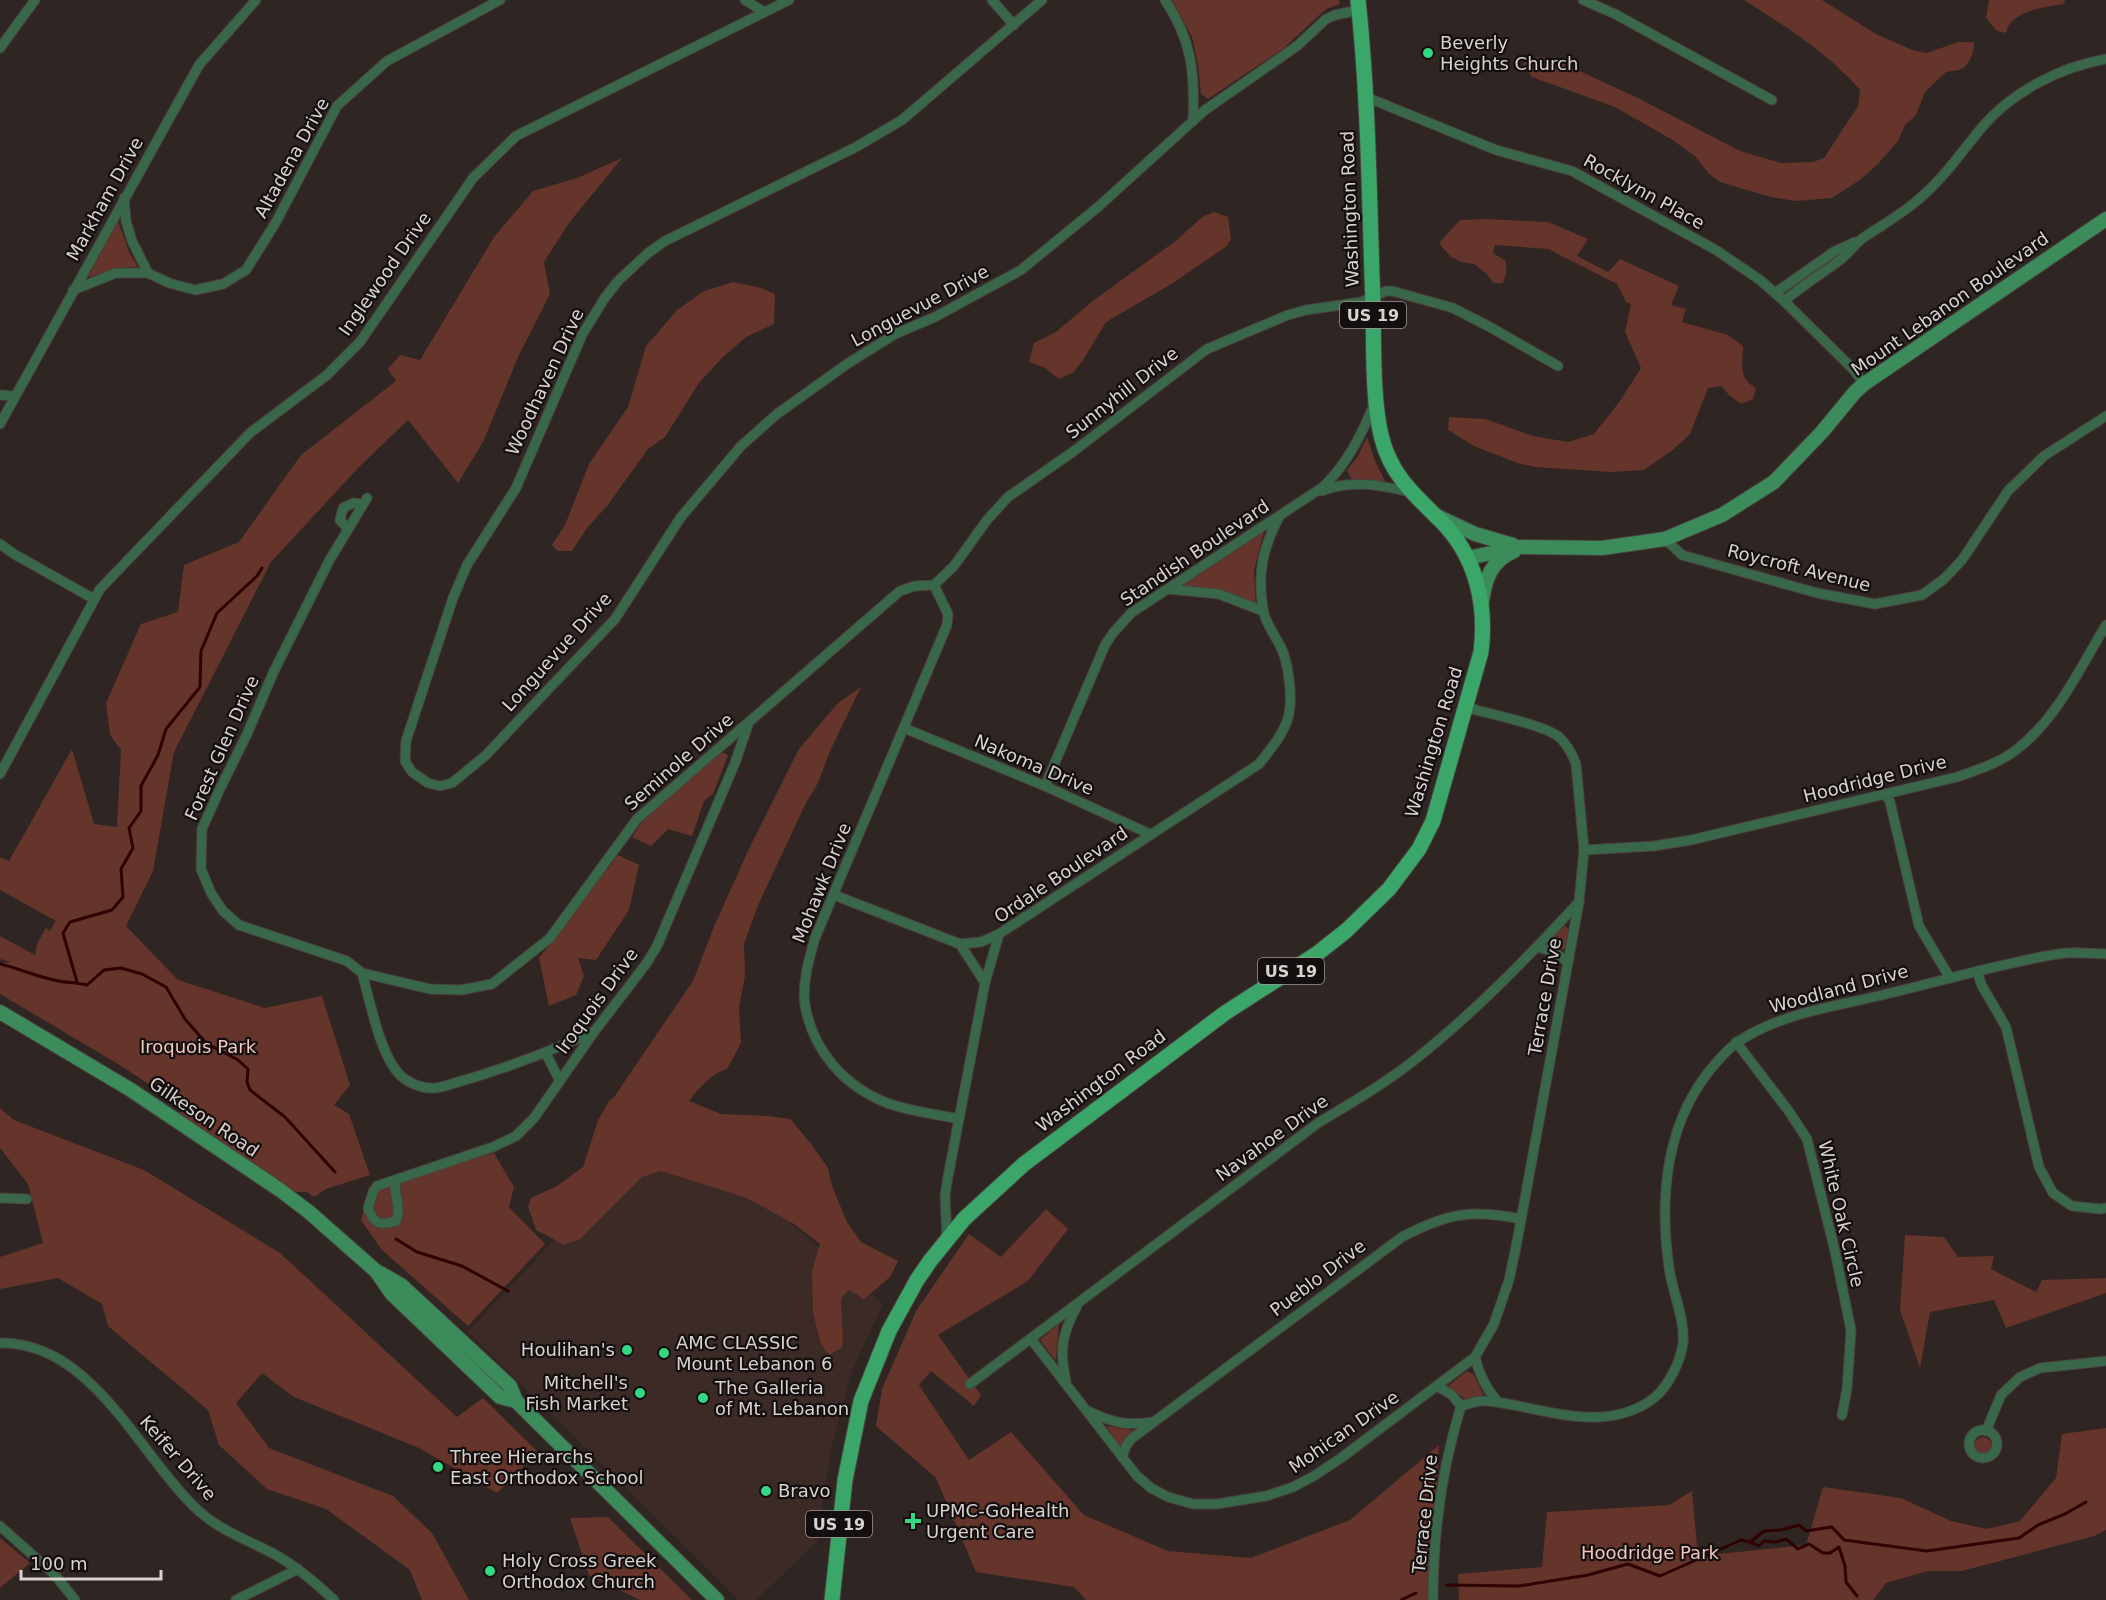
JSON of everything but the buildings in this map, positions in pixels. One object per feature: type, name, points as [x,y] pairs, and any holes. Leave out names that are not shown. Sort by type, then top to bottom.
[{"type":"main road","name":"Washington Road","points":[[832,1600],[845,1480],[861,1401],[878,1355],[903,1305],[923,1271],[947,1238],[981,1202],[1024,1164],[1225,1013],[1332,942],[1389,889],[1419,849],[1433,821],[1481,652],[1482,602],[1476,578],[1467,558],[1451,532],[1411,492],[1396,473],[1386,451],[1380,429],[1372,297],[1366,97],[1358,5]]},
{"type":"street","points":[[0,48],[35,0]]},
{"type":"street","name":"Markham Drive","points":[[0,424],[199,65],[256,0]]},
{"type":"street","name":"Altadena Drive","points":[[73,290],[116,273],[148,273],[170,283],[195,290],[223,284],[246,270],[276,222],[337,106],[387,61],[500,0]]},
{"type":"street","points":[[745,0],[764,12]]},
{"type":"street","name":"Inglewood Drive","points":[[0,774],[94,599],[108,581],[250,433],[327,375],[360,342],[473,178],[516,136],[789,0]]},
{"type":"street","points":[[992,0],[1014,25]]},
{"type":"street","name":"Woodhaven Drive","points":[[412,772],[405,761],[406,741],[453,598],[467,565],[516,488],[582,335],[618,281],[648,253],[665,242],[856,147],[902,120],[1042,0]]},
{"type":"street","points":[[1165,0],[1181,28],[1190,52],[1194,79],[1193,121]]},
{"type":"street","points":[[1583,0],[1615,14],[1772,100]]},
{"type":"street","name":"Longuevue Drive","points":[[412,772],[428,783],[440,786],[452,783],[485,756],[615,619],[681,517],[741,446],[777,414],[839,369],[895,334],[935,317],[1020,270],[1098,207],[1217,101],[1297,46],[1326,20],[1358,5]]},
{"type":"street","points":[[1784,301],[1841,259],[1860,240],[1927,192],[1985,124],[2003,107],[2054,75],[2106,59]]},
{"type":"street","name":"Rocklynn Place","points":[[1366,97],[1496,150],[1556,165],[1581,175],[1716,250],[1746,269],[1784,301],[1854,370],[1864,384]]},
{"type":"street","points":[[124,198],[126,221],[132,241],[148,273]]},
{"type":"street","name":"Mount Lebanon Boulevard","points":[[1467,558],[1521,547],[1602,548],[1665,539],[1722,515],[1774,482],[1864,384],[2106,219]]},
{"type":"street","points":[[1775,293],[1835,251],[1860,240]]},
{"type":"street","points":[[1818,262],[1824,271]]},
{"type":"street","name":"Sunnyhill Drive","points":[[934,585],[954,566],[987,519],[1008,497],[1074,451],[1202,353],[1288,315],[1361,302],[1386,291],[1392,291],[1453,308],[1558,366]]},
{"type":"street","points":[[0,395],[15,396]]},
{"type":"street","name":"Standish Boulevard","points":[[1045,786],[1105,645],[1113,633],[1131,613],[1313,494],[1332,478],[1347,459],[1377,400]]},
{"type":"street","name":"Roycroft Avenue","points":[[1665,539],[1683,555],[1818,593],[1875,604],[1922,595],[1944,579],[1962,560],[2015,484],[2044,456],[2106,416]]},
{"type":"street","points":[[1313,494],[1336,486],[1356,483],[1411,492]]},
{"type":"street","name":"Forest Glen Drive","points":[[348,529],[340,520],[343,508],[365,501],[329,561],[274,671],[202,829],[201,869],[211,893],[223,911],[239,926],[347,961],[362,973]]},
{"type":"street","points":[[1434,515],[1475,534],[1521,547]]},
{"type":"street","name":"Ordale Boulevard","points":[[947,1238],[945,1189],[985,983],[999,934],[1259,764],[1277,741],[1289,717],[1290,684],[1284,654],[1263,611],[1260,573],[1267,540],[1279,516]]},
{"type":"street","points":[[0,544],[94,599]]},
{"type":"street","points":[[1482,602],[1486,578],[1494,565],[1506,554],[1521,547]]},
{"type":"street","name":"Seminole Drive","points":[[362,973],[430,989],[461,990],[492,984],[550,938],[637,819],[900,591],[915,586],[934,585]]},
{"type":"street","name":"Mohawk Drive","points":[[934,585],[948,614],[947,625],[815,938],[806,971],[805,1004],[814,1036],[828,1061],[853,1084],[887,1102],[959,1119]]},
{"type":"street","points":[[1168,589],[1220,594],[1263,611]]},
{"type":"street","name":"Hoodridge Drive","points":[[1584,850],[1654,846],[1691,840],[1957,777],[1987,767],[2014,751],[2035,734],[2051,715],[2106,625]]},
{"type":"street","name":"Terrace Drive","points":[[1437,1386],[1475,1357],[1494,1324],[1509,1280],[1584,869],[1576,764],[1563,741],[1540,728],[1466,708]]},
{"type":"street","name":"Iroquois Drive","points":[[397,1179],[395,1185],[400,1203],[400,1214],[396,1221],[386,1225],[379,1224],[374,1221],[368,1208],[372,1192],[377,1186],[397,1179],[494,1148],[516,1136],[534,1118],[657,946],[735,763],[748,723]]},
{"type":"street","name":"Nakoma Drive","points":[[904,728],[1045,786],[1150,834]]},
{"type":"street","points":[[1886,794],[1890,802],[1919,926],[1950,978]]},
{"type":"street","points":[[834,895],[960,944],[981,942],[999,934]]},
{"type":"street","name":"Navahoe Drive","points":[[970,1384],[1318,1123],[1377,1087],[1416,1059],[1455,1027],[1537,947],[1578,902]]},
{"type":"street","points":[[960,944],[985,983]]},
{"type":"street","points":[[1537,947],[1554,952],[1568,962]]},
{"type":"street","name":"Woodland Drive","points":[[1461,1406],[1479,1401],[1497,1401],[1588,1418],[1612,1417],[1636,1410],[1656,1396],[1674,1371],[1683,1344],[1681,1312],[1669,1269],[1664,1218],[1672,1146],[1683,1113],[1701,1081],[1737,1042],[1762,1027],[1794,1015],[2032,959],[2067,953],[2106,954]]},
{"type":"street","points":[[1977,972],[1982,986],[2006,1027],[2039,1167],[2053,1193],[2072,1206],[2106,1208]]},
{"type":"street","points":[[362,973],[387,1054],[400,1075],[415,1084],[433,1088],[546,1054],[594,1032]]},
{"type":"street","name":"Gilkeson Road","points":[[0,1012],[94,1066],[270,1183],[316,1218],[376,1270],[392,1294],[500,1397],[516,1401],[717,1600]]},
{"type":"street","name":"White Oak Circle","points":[[1737,1042],[1807,1139],[1834,1247],[1851,1329],[1847,1389],[1842,1415]]},
{"type":"street","points":[[546,1054],[560,1081]]},
{"type":"street","points":[[0,1198],[27,1199]]},
{"type":"street","name":"Pueblo Drive","points":[[1122,1457],[1131,1439],[1402,1237],[1426,1224],[1448,1216],[1473,1213],[1521,1219]]},
{"type":"street","name":"Mohican Drive","points":[[1066,1384],[1061,1359],[1062,1344],[1066,1328],[1077,1304]]},
{"type":"street","name":"Mohican Drive","points":[[1031,1339],[1137,1476],[1151,1488],[1168,1497],[1193,1504],[1217,1504],[1266,1496],[1293,1487],[1341,1458],[1437,1386]]},
{"type":"street","name":"Keifer Drive","points":[[0,1343],[31,1347],[59,1359],[87,1378],[173,1483],[200,1511],[228,1532],[276,1555],[298,1569],[334,1600]]},
{"type":"street","points":[[1475,1357],[1478,1372],[1487,1390],[1497,1401]]},
{"type":"street","points":[[1986,1431],[2001,1395],[2020,1377],[2040,1368],[2106,1361]]},
{"type":"street","points":[[1437,1386],[1452,1395],[1461,1406]]},
{"type":"street","name":"Terrace Drive","points":[[1433,1600],[1438,1519],[1444,1470],[1461,1406]]},
{"type":"street","points":[[1086,1410],[1120,1424],[1137,1425],[1155,1421]]},
{"type":"street","points":[[0,1526],[55,1575],[75,1600]]},
{"type":"street","points":[[236,1600],[298,1569]]},
{"type":"shaded area","points":[[669,1116],[883,1304],[851,1373],[832,1446],[817,1542],[756,1600],[739,1600],[468,1332]]},
{"type":"green space","points":[[1172,0],[1339,0],[1340,4],[1326,9],[1284,48],[1208,99],[1201,94],[1192,37]]},
{"type":"green space","points":[[1744,0],[1822,0],[1876,34],[1912,50],[1927,53],[1958,42],[1974,42],[1974,48],[1965,67],[1946,72],[1925,92],[1916,115],[1905,125],[1898,141],[1860,180],[1832,198],[1797,201],[1770,197],[1720,182],[1709,174],[1695,156],[1671,139],[1615,107],[1532,77],[1523,65],[1526,59],[1541,57],[1556,60],[1640,99],[1740,151],[1781,163],[1813,162],[1824,158],[1858,106],[1860,90],[1820,52]]},
{"type":"green space","points":[[1989,0],[2065,0],[2064,4],[2039,8],[2014,19],[2006,33],[1997,31],[1986,18]]},
{"type":"green space","name":"Iroquois Park","points":[[622,158],[569,223],[544,262],[550,294],[519,355],[483,442],[458,483],[408,420],[359,467],[271,562],[174,752],[153,871],[126,926],[178,980],[265,1008],[322,996],[350,1085],[334,1105],[349,1114],[370,1175],[326,1189],[314,1197],[307,1192],[296,1192],[176,1116],[184,1108],[123,1067],[0,994],[0,963],[11,962],[0,959],[0,936],[35,955],[37,944],[46,928],[50,931],[56,921],[0,890],[0,857],[9,861],[72,749],[94,824],[117,827],[121,750],[110,735],[106,703],[141,624],[178,612],[184,565],[239,542],[301,455],[396,381],[388,369],[400,355],[420,360],[494,237],[533,191],[577,178]]},
{"type":"green space","points":[[1214,212],[1228,217],[1231,239],[1227,246],[1173,283],[1106,322],[1074,372],[1059,379],[1045,368],[1029,362],[1034,343],[1056,332],[1094,300],[1177,240],[1202,217]]},
{"type":"green space","points":[[1460,220],[1548,222],[1588,239],[1577,256],[1608,272],[1620,259],[1679,286],[1671,305],[1686,309],[1682,322],[1728,335],[1743,346],[1742,370],[1746,380],[1756,388],[1753,399],[1741,404],[1721,386],[1708,388],[1690,434],[1674,449],[1644,470],[1611,472],[1535,467],[1517,463],[1474,446],[1448,430],[1449,417],[1485,419],[1533,436],[1568,442],[1594,434],[1620,401],[1641,368],[1625,332],[1631,304],[1626,302],[1617,284],[1548,249],[1495,245],[1493,253],[1506,261],[1506,274],[1503,283],[1493,283],[1487,274],[1474,264],[1461,262],[1450,256],[1439,243]]},
{"type":"green space","points":[[118,221],[130,254],[138,267],[122,268],[88,277]]},
{"type":"green space","points":[[733,282],[761,288],[775,294],[774,324],[746,337],[722,358],[699,383],[665,437],[648,449],[572,551],[558,551],[552,545],[565,525],[589,464],[628,407],[646,346],[677,310],[704,291]]},
{"type":"green space","points":[[1367,437],[1386,483],[1368,479],[1352,480],[1347,470],[1358,456]]},
{"type":"green space","points":[[1264,532],[1254,571],[1256,606],[1220,589],[1180,585]]},
{"type":"green space","points":[[861,687],[830,751],[818,783],[807,801],[758,905],[744,944],[745,976],[739,1007],[741,1043],[727,1069],[711,1077],[689,1101],[721,1114],[790,1119],[828,1168],[832,1186],[847,1222],[861,1242],[898,1261],[890,1277],[863,1300],[849,1290],[842,1297],[842,1348],[829,1355],[821,1344],[813,1313],[812,1271],[820,1244],[794,1224],[747,1198],[661,1171],[642,1177],[580,1239],[564,1245],[536,1230],[528,1207],[531,1198],[557,1186],[583,1167],[598,1120],[609,1101],[614,1097],[693,981],[747,853],[799,749],[838,703]]},
{"type":"green space","points":[[721,752],[728,755],[713,794],[704,801],[692,836],[668,829],[651,846],[632,837],[642,822]]},
{"type":"green space","points":[[618,855],[639,865],[629,910],[596,960],[578,958],[584,976],[576,995],[549,1006],[539,958]]},
{"type":"green space","points":[[1565,926],[1569,929],[1566,948],[1563,950],[1550,943],[1550,940]]},
{"type":"green space","points":[[0,1108],[14,1120],[144,1170],[280,1253],[457,1417],[483,1398],[538,1452],[497,1493],[419,1448],[294,1397],[262,1373],[236,1403],[269,1448],[393,1496],[432,1533],[469,1600],[422,1600],[410,1570],[326,1509],[267,1489],[219,1445],[208,1410],[108,1326],[102,1304],[58,1278],[0,1289],[0,1257],[43,1243],[28,1184],[0,1148]]},
{"type":"green space","points":[[494,1153],[514,1187],[509,1207],[545,1244],[468,1326],[382,1250],[361,1220],[370,1189]]},
{"type":"green space","points":[[1046,1209],[1068,1229],[1028,1281],[938,1335],[981,1395],[974,1406],[931,1371],[919,1385],[969,1460],[1011,1432],[1084,1515],[1168,1551],[1251,1558],[1350,1520],[1439,1445],[1430,1600],[1086,1600],[1074,1587],[976,1572],[936,1478],[876,1426],[882,1389],[916,1311],[969,1234],[1001,1257]]},
{"type":"green space","points":[[1905,1235],[1944,1237],[1958,1257],[1994,1256],[1991,1269],[2036,1292],[2042,1280],[2106,1278],[2106,1293],[2006,1328],[1994,1300],[1930,1312],[1920,1368],[1900,1310]]},
{"type":"green space","points":[[1059,1324],[1056,1359],[1055,1360],[1040,1340]]},
{"type":"green space","points":[[1467,1371],[1474,1375],[1484,1395],[1465,1399],[1448,1386]]},
{"type":"green space","points":[[1106,1426],[1132,1430],[1133,1432],[1119,1446]]},
{"type":"green space","name":"Hoodridge Park","points":[[2106,1428],[2106,1530],[2094,1536],[1962,1571],[1928,1571],[1886,1583],[1873,1600],[1459,1600],[1458,1574],[1542,1567],[1547,1512],[1669,1505],[1692,1491],[1698,1556],[1806,1545],[1823,1487],[1901,1498],[1951,1521],[1987,1529],[2020,1521],[2056,1478],[2062,1434]]},
{"type":"green space","points":[[1979,1437],[1987,1437],[1992,1442],[1990,1453],[1979,1455],[1974,1450],[1974,1442]]},
{"type":"green space","points":[[608,1517],[692,1600],[640,1600],[589,1575],[570,1518]]},
{"type":"green space","points":[[0,1538],[30,1563],[0,1588]]},
{"type":"waterway","points":[[77,982],[63,933],[70,922],[112,910],[123,897],[121,869],[133,848],[129,828],[141,811],[141,786],[158,755],[166,729],[200,687],[201,651],[217,613],[257,576],[262,568]]},
{"type":"waterway","points":[[0,964],[55,980],[87,985],[104,970],[121,968],[142,974],[166,987],[185,1019],[206,1043],[238,1060],[248,1069],[247,1082],[250,1090],[285,1117],[335,1172]]},
{"type":"waterway","points":[[396,1239],[417,1252],[462,1266],[508,1291]]},
{"type":"waterway","points":[[1447,1585],[1519,1586],[1588,1575],[1628,1564],[1660,1576],[1741,1540],[1750,1542],[1764,1531],[1781,1530],[1799,1525],[1806,1531],[1832,1527],[1844,1540],[1927,1551],[2019,1538],[2038,1525],[2086,1502]]},
{"type":"waterway","points":[[1750,1542],[1759,1546],[1764,1541],[1776,1542],[1786,1539],[1798,1549],[1809,1544],[1823,1553],[1830,1553],[1839,1547],[1845,1566],[1846,1582],[1857,1596]]},
{"type":"waterway","points":[[1401,1600],[1416,1593]]},
{"type":"place","name":"Beverly Heights Church","points":[[1428,53]]},
{"type":"place","name":"Houlihan's","points":[[627,1350]]},
{"type":"place","name":"AMC CLASSIC Mount Lebanon 6","points":[[664,1353]]},
{"type":"place","name":"Mitchell's Fish Market","points":[[640,1393]]},
{"type":"place","name":"The Galleria of Mt. Lebanon","points":[[703,1398]]},
{"type":"place","name":"Three Hierarchs East Orthodox School","points":[[438,1467]]},
{"type":"place","name":"Bravo","points":[[766,1491]]},
{"type":"place","name":"UPMC-GoHealth Urgent Care","points":[[913,1521]]},
{"type":"place","name":"Holy Cross Greek Orthodox Church","points":[[490,1571]]}]
